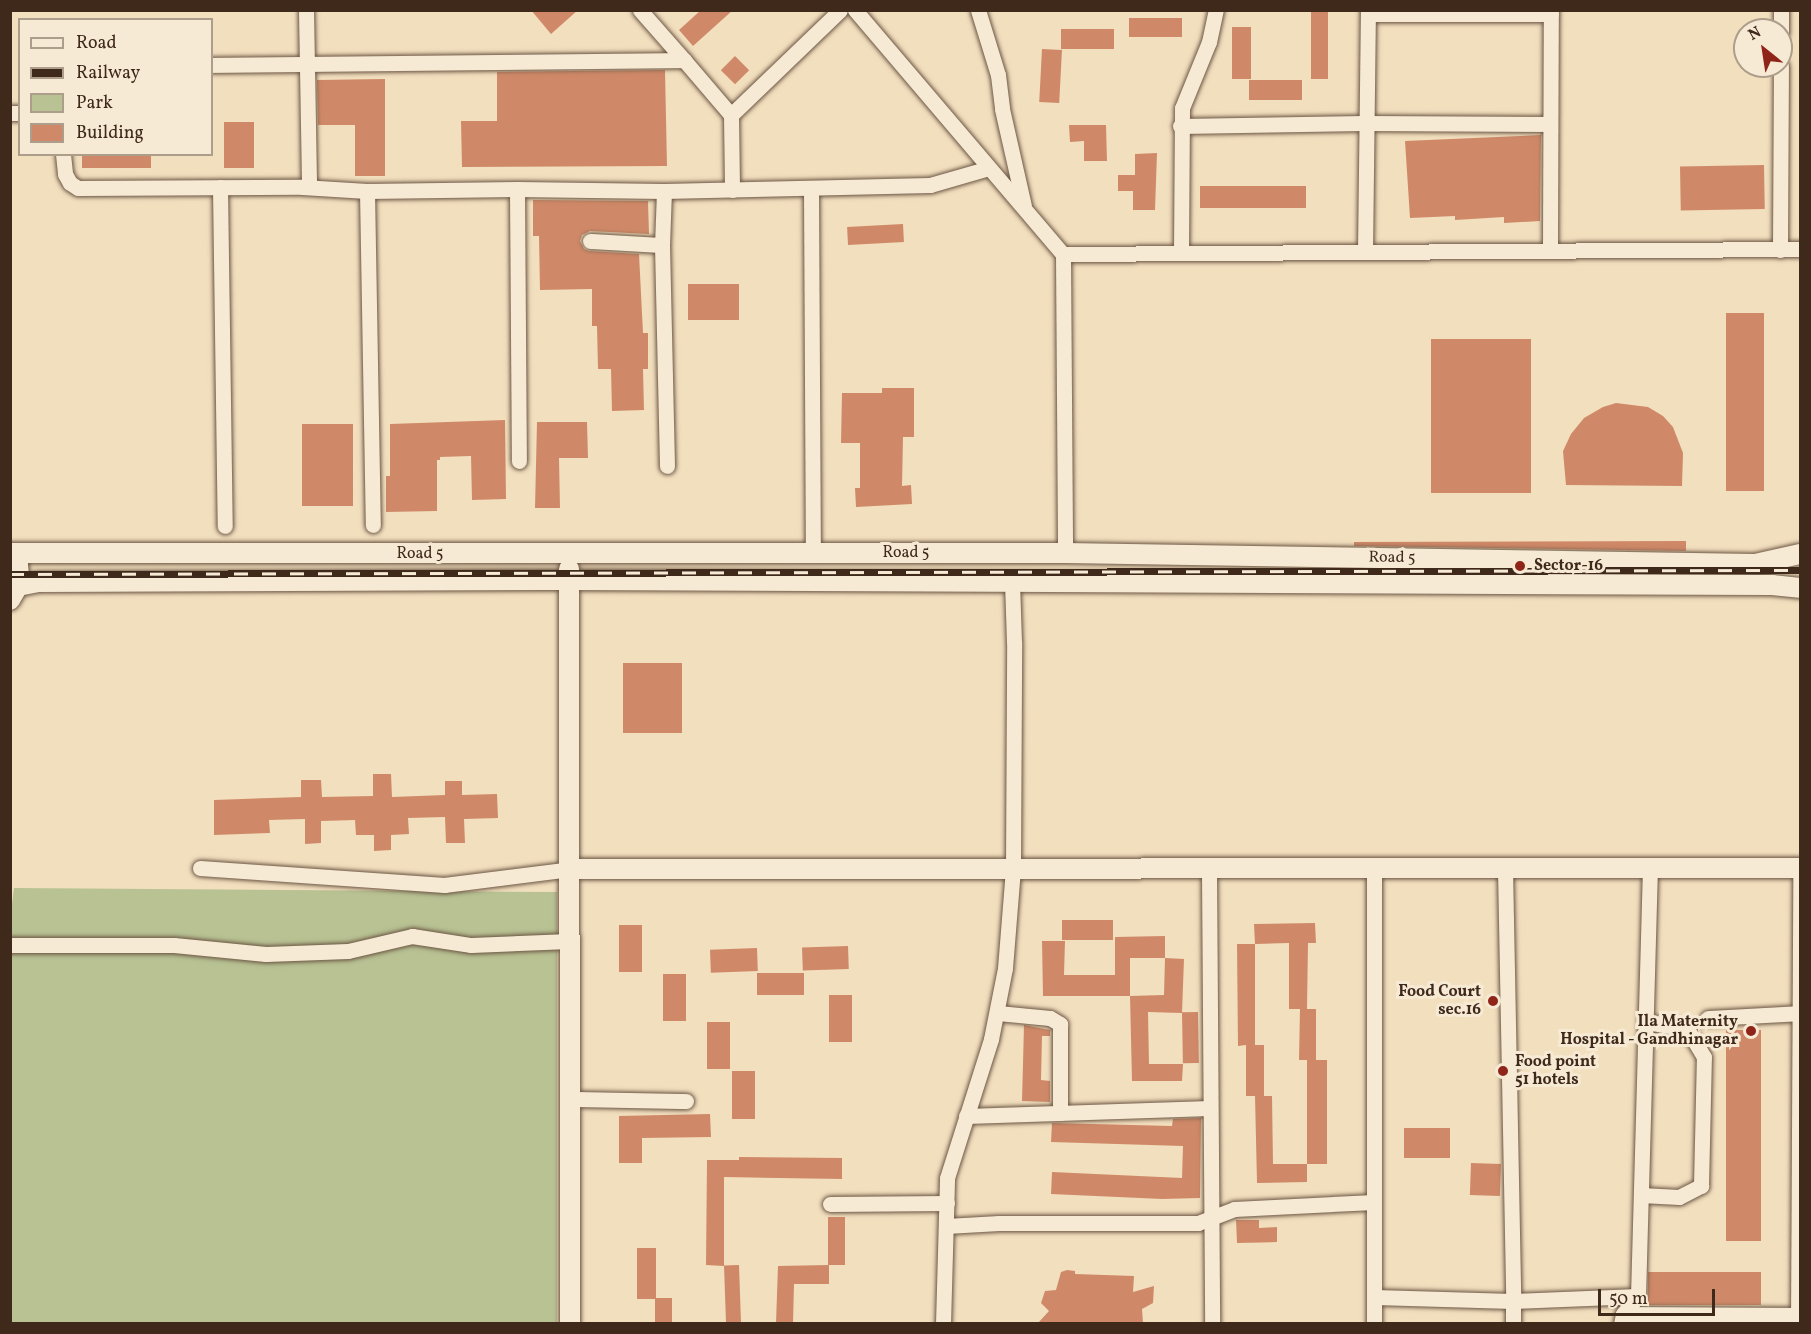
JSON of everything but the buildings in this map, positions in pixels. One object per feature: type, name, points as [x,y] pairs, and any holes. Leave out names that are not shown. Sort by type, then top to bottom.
[{"type":"street","points":[[306,10],[309,187]]},
{"type":"street","points":[[640,10],[731,115],[732,190]]},
{"type":"street","points":[[731,115],[840,10]]},
{"type":"street","points":[[855,10],[1063,254],[1065,553]]},
{"type":"street","points":[[978,10],[998,75],[1004,119],[1025,209]]},
{"type":"street","points":[[1181,253],[1180,126],[1186,95],[1209,42],[1216,10]]},
{"type":"street","points":[[1365,252],[1364,123],[1368,12],[1551,12],[1550,251]]},
{"type":"street","points":[[213,65],[684,60]]},
{"type":"street","points":[[1780,250],[1781,78]]},
{"type":"street","points":[[1180,126],[1364,123],[1550,124]]},
{"type":"street","points":[[63,156],[65,174],[70,183],[78,188],[309,187],[367,191],[811,189],[930,185],[989,168]]},
{"type":"street","points":[[220,187],[225,526]]},
{"type":"street","points":[[518,189],[519,460]]},
{"type":"street","points":[[811,189],[813,554]]},
{"type":"street","points":[[367,191],[373,525]]},
{"type":"street","points":[[664,191],[662,244],[667,466]]},
{"type":"street","points":[[590,241],[662,244]]},
{"type":"street","points":[[1063,254],[1800,249]]},
{"type":"street","points":[[10,553],[18,565],[14,593]]},
{"type":"street","name":"Road 5","points":[[10,553],[1065,553],[1755,564],[1800,554]]},
{"type":"street","points":[[570,554],[570,1323]]},
{"type":"street","name":"Road 5","points":[[14,593],[39,582],[569,580],[1772,585],[1800,588]]},
{"type":"street","points":[[943,1323],[947,1178],[998,1013],[1005,968],[1013,868],[1012,581]]},
{"type":"street","points":[[200,868],[444,885],[570,869],[1800,868],[1798,1319],[1622,1319]]},
{"type":"street","points":[[1374,868],[1374,1323]]},
{"type":"street","points":[[1506,868],[1513,1323]]},
{"type":"street","points":[[1622,1319],[1638,1296],[1650,868]]},
{"type":"street","points":[[1209,869],[1212,1323]]},
{"type":"street","points":[[10,945],[174,945],[266,954],[348,951],[412,936],[471,945],[569,941]]},
{"type":"street","points":[[998,1013],[1050,1018],[1060,1024],[1060,1113]]},
{"type":"street","points":[[1708,1018],[1799,1013]]},
{"type":"street","points":[[1641,1195],[1679,1197],[1701,1186],[1704,1057],[1687,1029],[1646,1022]]},
{"type":"street","points":[[570,1100],[686,1101]]},
{"type":"street","points":[[966,1116],[1210,1108]]},
{"type":"street","points":[[946,1226],[999,1223],[1198,1223],[1234,1209],[1374,1202]]},
{"type":"street","points":[[830,1204],[947,1203]]},
{"type":"street","points":[[1374,1298],[1513,1301],[1638,1296]]},
{"type":"green space","points":[[14,888],[557,892],[557,1323],[11,1324],[10,920]]},
{"type":"railway","points":[[10,574],[1800,570]]},
{"type":"place","name":"Sector-16","points":[[1520,566]]},
{"type":"place","name":"Food Court sec.16","points":[[1493,1001]]},
{"type":"place","name":"Ila Maternity Hospital - Gandhinagar","points":[[1751,1031]]},
{"type":"place","name":"Food point 51 hotels","points":[[1503,1071]]}]
